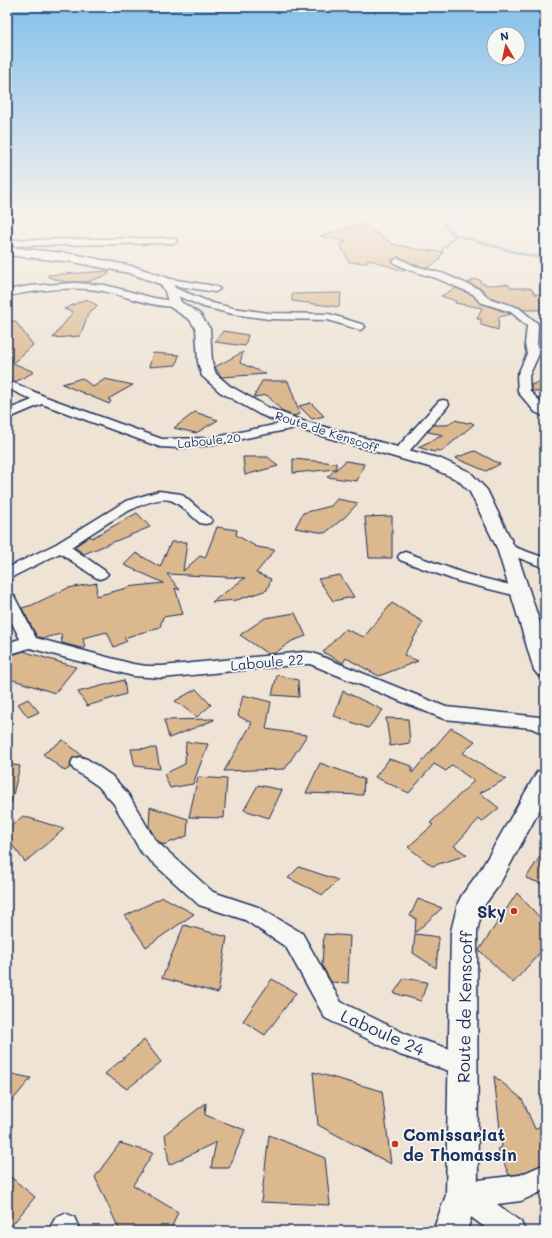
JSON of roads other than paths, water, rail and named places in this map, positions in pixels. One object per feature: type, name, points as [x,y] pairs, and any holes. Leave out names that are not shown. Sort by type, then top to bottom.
[{"type":"main road","name":"Route de Kenscoff","points":[[137,273],[170,291],[195,318],[203,329],[205,362],[209,376],[224,389],[264,410],[297,424],[435,463],[464,476],[478,490],[506,548],[545,670]]},
{"type":"main road","name":"Route de Kenscoff","points":[[450,1231],[462,1195],[464,931],[471,903],[490,877],[545,778]]},
{"type":"street","points":[[429,273],[440,276],[476,292],[484,300],[515,310],[533,325],[531,344],[533,354],[523,376],[524,392],[543,410]]},
{"type":"street","points":[[7,293],[29,289],[74,286],[105,288],[153,301],[170,291],[215,289]]},
{"type":"street","points":[[170,291],[208,305],[233,311],[269,316],[329,317],[360,327]]},
{"type":"street","name":"Laboule 20","points":[[7,384],[42,400],[160,443],[175,444],[213,442],[297,424]]},
{"type":"street","points":[[7,415],[42,400]]},
{"type":"street","points":[[400,454],[443,404]]},
{"type":"street","points":[[7,576],[9,573],[61,547],[131,504],[159,495],[176,497],[204,520]]},
{"type":"street","points":[[61,547],[100,574]]},
{"type":"street","points":[[506,548],[545,563]]},
{"type":"street","points":[[405,557],[462,578],[521,592]]},
{"type":"street","points":[[7,598],[30,642],[7,649]]},
{"type":"street","name":"Laboule 22","points":[[30,642],[133,670],[147,672],[304,658],[313,659],[444,713],[534,722],[545,726]]},
{"type":"street","name":"Laboule 24","points":[[80,764],[105,781],[121,799],[148,846],[206,899],[251,913],[294,940],[333,1010],[408,1047],[462,1063]]},
{"type":"street","points":[[462,1195],[521,1188],[545,1177]]},
{"type":"street","points":[[462,1195],[512,1231]]},
{"type":"place","name":"Sky","points":[[514,911]]},
{"type":"place","name":"Comissariat de Thomassin","points":[[395,1144]]}]
